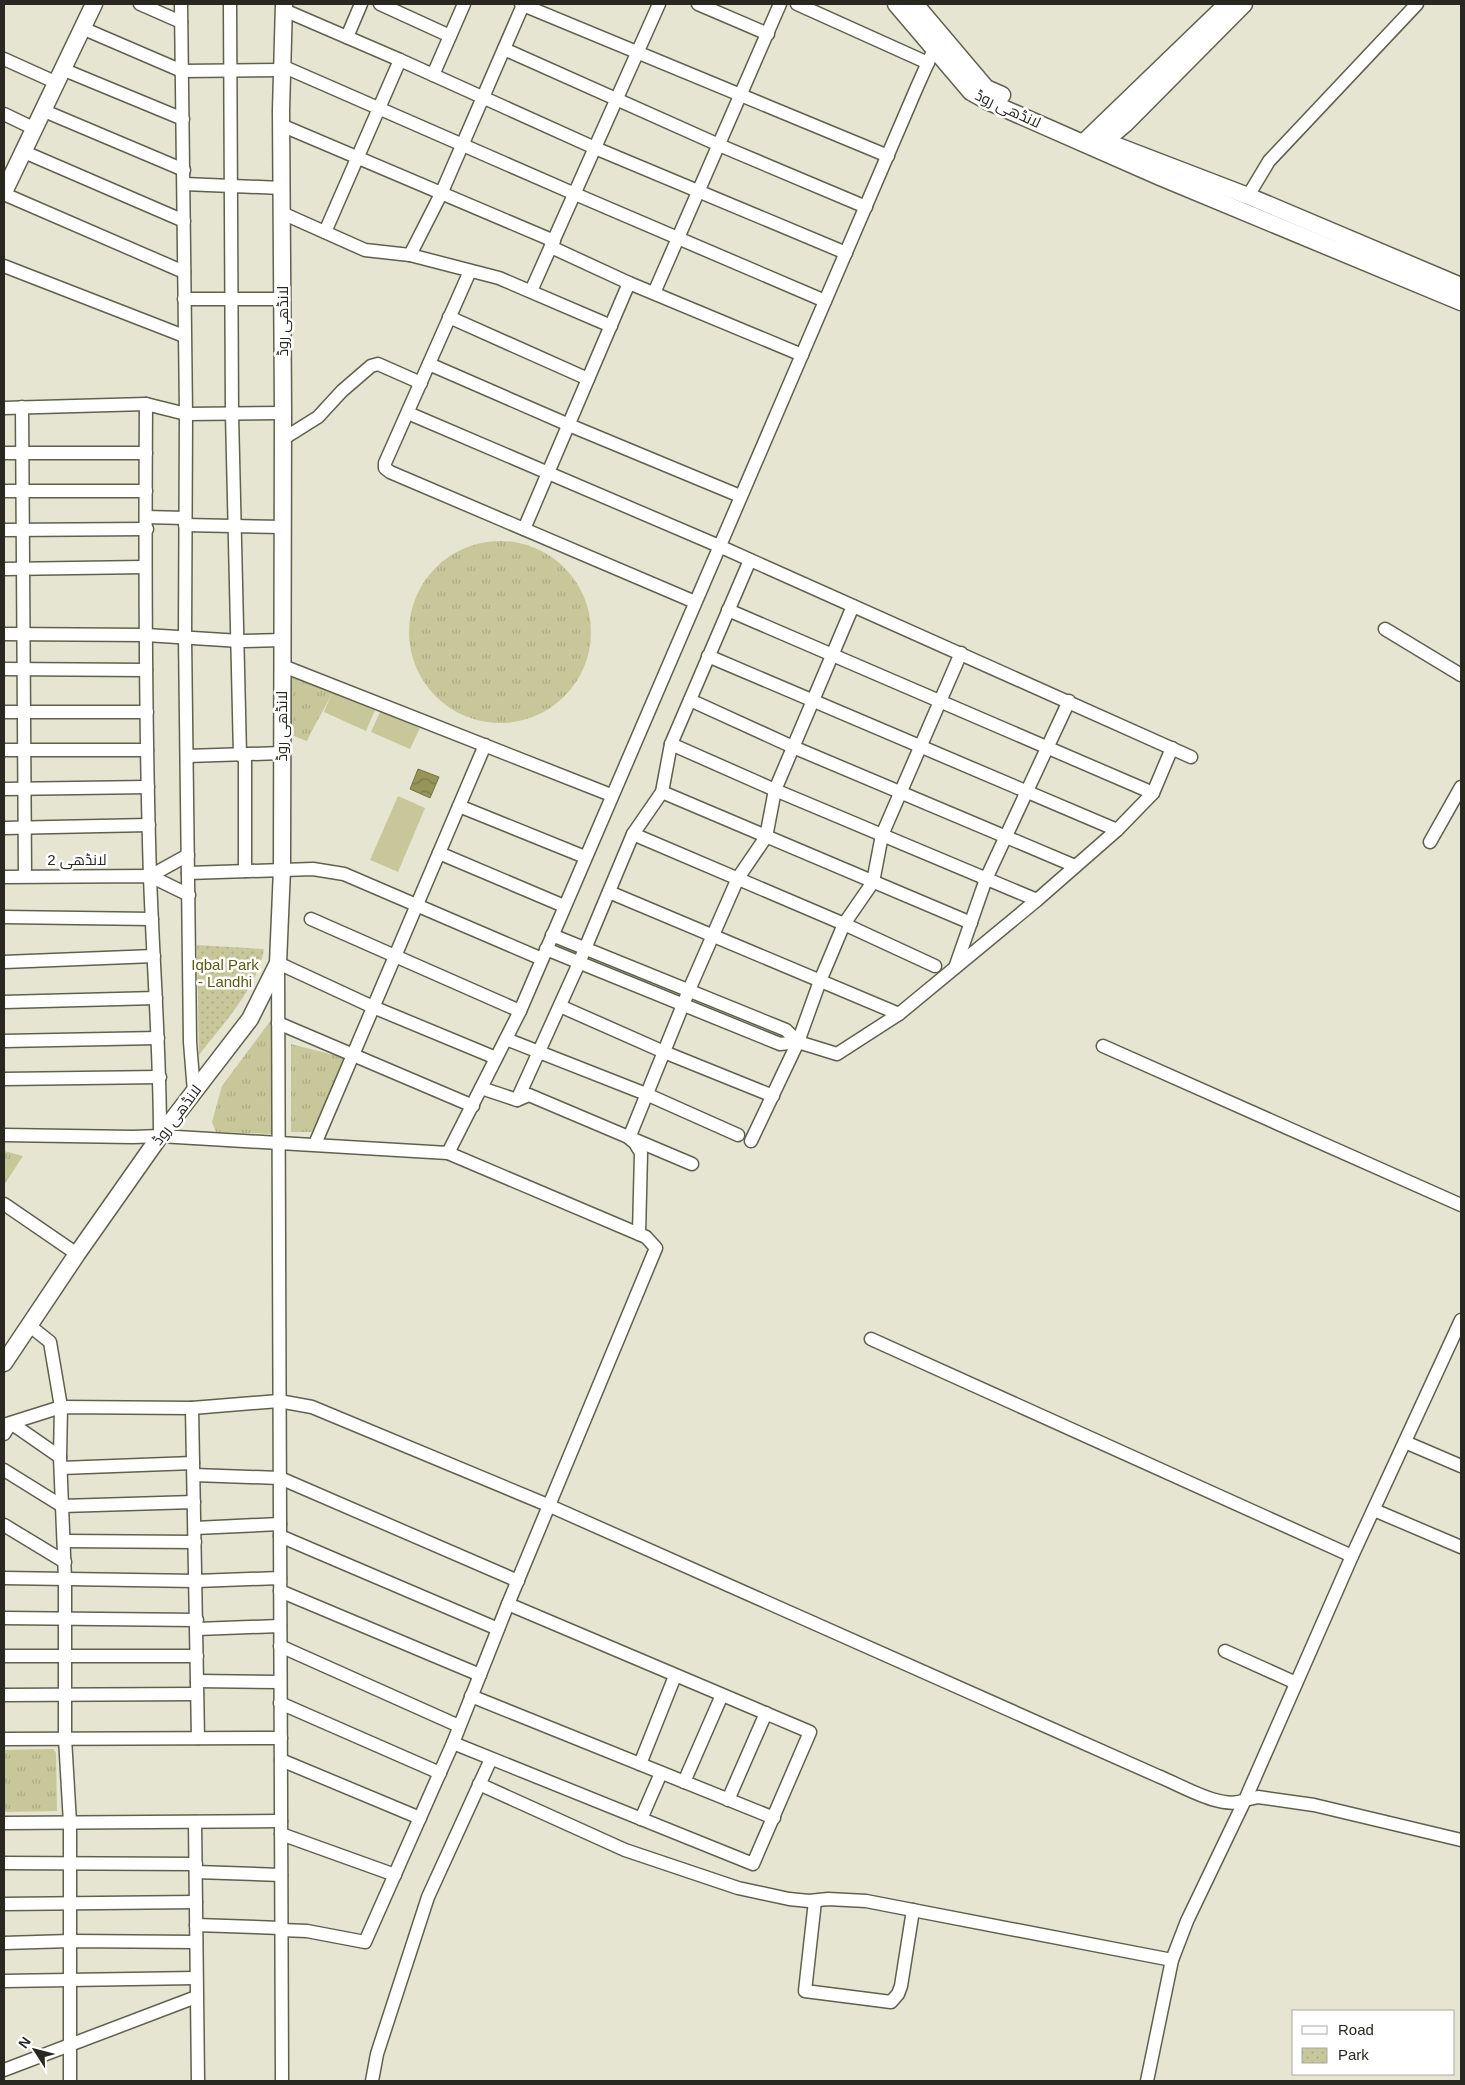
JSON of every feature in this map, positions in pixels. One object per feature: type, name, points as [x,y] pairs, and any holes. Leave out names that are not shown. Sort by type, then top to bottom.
[{"type":"main road","points":[[4,193],[9,167],[22,150],[94,4]]},
{"type":"main road","name":"لانڈھی روڈ","points":[[896,4],[971,92],[1093,142]]},
{"type":"main road","name":"لانڈھی روڈ","points":[[915,4],[936,51]]},
{"type":"main road","points":[[1093,142],[1227,4]]},
{"type":"main road","points":[[1093,142],[1125,124],[1244,4]]},
{"type":"main road","name":"لانڈھی روڈ","points":[[4,1363],[77,1254],[160,1136],[250,1019],[278,963],[282,869],[283,413],[281,125],[284,7]]},
{"type":"main road","points":[[1093,142],[1248,196],[1461,286]]},
{"type":"main road","points":[[1093,142],[1461,302]]},
{"type":"street","points":[[140,4],[181,22]]},
{"type":"street","points":[[181,4],[186,414],[185,637],[188,895],[190,1042],[194,1092]]},
{"type":"street","points":[[230,4],[232,414],[245,871]]},
{"type":"street","points":[[347,37],[360,4]]},
{"type":"street","points":[[380,4],[450,36]]},
{"type":"street","points":[[433,75],[464,4]]},
{"type":"street","points":[[410,256],[462,145],[522,4],[888,156]]},
{"type":"street","points":[[532,291],[659,4]]},
{"type":"street","points":[[698,4],[768,34]]},
{"type":"street","points":[[654,293],[780,4]]},
{"type":"street","points":[[448,1153],[520,1011],[740,496],[888,156],[936,51],[797,4]]},
{"type":"street","points":[[1248,196],[1269,161],[1417,4]]},
{"type":"street","points":[[284,7],[595,148],[846,253]]},
{"type":"street","points":[[82,28],[182,71],[282,68],[825,301]]},
{"type":"street","points":[[504,49],[616,100],[866,207]]},
{"type":"street","points":[[4,58],[183,119]]},
{"type":"street","points":[[325,232],[400,60]]},
{"type":"street","points":[[42,110],[184,170]]},
{"type":"street","points":[[4,114],[33,128]]},
{"type":"street","points":[[281,125],[553,244],[629,283],[802,355]]},
{"type":"street","points":[[22,150],[184,221]]},
{"type":"street","points":[[184,184],[282,188]]},
{"type":"street","points":[[4,193],[184,272]]},
{"type":"street","points":[[282,213],[365,250],[410,256],[499,278],[611,326]]},
{"type":"street","points":[[4,266],[184,336]]},
{"type":"street","points":[[470,271],[385,463],[385,468],[390,472],[695,602]]},
{"type":"street","points":[[524,529],[629,283]]},
{"type":"street","points":[[184,299],[282,298]]},
{"type":"street","points":[[449,317],[588,379]]},
{"type":"street","points":[[283,440],[318,417],[342,391],[371,366],[378,364],[420,383]]},
{"type":"street","points":[[429,364],[740,496]]},
{"type":"street","points":[[4,408],[146,404],[186,414],[283,413]]},
{"type":"street","points":[[146,404],[145,567],[148,787],[150,876],[160,1077],[160,1136]]},
{"type":"street","points":[[22,407],[25,876]]},
{"type":"street","points":[[408,413],[719,546],[1069,701],[1190,757]]},
{"type":"street","points":[[4,453],[146,453]]},
{"type":"street","points":[[4,491],[146,491]]},
{"type":"street","points":[[4,530],[185,522],[283,527]]},
{"type":"street","points":[[518,1100],[579,963],[633,834],[662,792],[671,744],[750,560]]},
{"type":"street","points":[[4,568],[145,567]]},
{"type":"street","points":[[629,1138],[689,990],[738,878],[766,837],[775,790],[853,606]]},
{"type":"street","points":[[728,610],[1153,793]]},
{"type":"street","points":[[1385,629],[1461,675]]},
{"type":"street","points":[[4,634],[146,635],[237,641],[283,640]]},
{"type":"street","points":[[751,1141],[798,1042],[820,981],[844,924],[873,882],[882,836],[961,653]]},
{"type":"street","points":[[708,656],[1117,830]]},
{"type":"street","points":[[283,666],[611,795]]},
{"type":"street","points":[[4,669],[146,670]]},
{"type":"street","points":[[690,700],[793,747],[1076,866]]},
{"type":"street","points":[[956,966],[986,879],[1069,701]]},
{"type":"street","points":[[4,712],[147,712]]},
{"type":"street","points":[[671,744],[882,836],[1036,900]]},
{"type":"street","points":[[315,1144],[485,745]]},
{"type":"street","points":[[188,873],[313,869],[344,874],[416,906],[544,954],[579,963],[780,1044],[798,1042],[837,1054],[899,1014],[1117,830],[1153,793],[1172,748]]},
{"type":"street","points":[[4,750],[148,750]]},
{"type":"street","points":[[187,756],[282,753]]},
{"type":"street","points":[[4,790],[148,787]]},
{"type":"street","points":[[1430,842],[1461,787]]},
{"type":"street","points":[[662,792],[971,923]]},
{"type":"street","points":[[459,806],[585,857]]},
{"type":"street","points":[[4,828],[149,825]]},
{"type":"street","points":[[633,834],[844,924],[935,966]]},
{"type":"street","points":[[439,853],[564,906]]},
{"type":"street","points":[[150,876],[188,855]]},
{"type":"street","points":[[150,876],[188,895]]},
{"type":"street","name":"لانڈھی 2","points":[[4,877],[150,876]]},
{"type":"street","points":[[609,892],[899,1014]]},
{"type":"street","points":[[4,917],[152,919]]},
{"type":"street","points":[[311,919],[520,1011]]},
{"type":"street","points":[[552,935],[786,1030],[798,1042]]},
{"type":"street","points":[[4,962],[154,956]]},
{"type":"street","points":[[282,2081],[278,963],[373,1007],[496,1058]]},
{"type":"street","points":[[4,1002],[156,998]]},
{"type":"street","points":[[560,1006],[664,1052],[773,1096]]},
{"type":"street","points":[[278,1023],[473,1106]]},
{"type":"street","points":[[4,1042],[158,1038]]},
{"type":"street","points":[[506,1039],[646,1094],[738,1135]]},
{"type":"street","points":[[1102,1046],[1461,1205]]},
{"type":"street","points":[[4,1079],[160,1077]]},
{"type":"street","points":[[481,1088],[518,1100],[529,1095],[692,1164]]},
{"type":"street","points":[[4,1135],[160,1136],[448,1153],[646,1237],[656,1248],[508,1604],[453,1743],[364,1942],[307,1931],[196,1925]]},
{"type":"street","points":[[629,1138],[635,1143],[641,1153],[639,1234]]},
{"type":"street","points":[[4,1204],[77,1254]]},
{"type":"street","points":[[1147,2081],[1172,1960],[1187,1921],[1245,1800],[1352,1556],[1461,1320]]},
{"type":"street","points":[[30,1326],[50,1342],[61,1407],[60,1463],[65,1562],[65,1738],[70,1823],[70,2081]]},
{"type":"street","points":[[872,1339],[1352,1556]]},
{"type":"street","points":[[7,1424],[61,1407],[192,1408],[279,1401],[312,1407],[550,1506],[1220,1802],[1237,1803],[1258,1797],[1314,1805],[1461,1840]]},
{"type":"street","points":[[192,1408],[198,1738]]},
{"type":"street","points":[[7,1424],[60,1463],[194,1469],[280,1478],[518,1581]]},
{"type":"street","points":[[4,1434],[7,1424]]},
{"type":"street","points":[[1405,1442],[1461,1466]]},
{"type":"street","points":[[4,1470],[62,1506],[194,1502]]},
{"type":"street","points":[[1374,1510],[1461,1547]]},
{"type":"street","points":[[4,1525],[65,1562]]},
{"type":"street","points":[[195,1528],[280,1530],[498,1629]]},
{"type":"street","points":[[64,1542],[195,1542]]},
{"type":"street","points":[[4,1578],[196,1581],[280,1578]]},
{"type":"street","points":[[280,1591],[480,1675]]},
{"type":"street","points":[[453,1743],[754,1864],[810,1732],[508,1604]]},
{"type":"street","points":[[4,1618],[280,1626]]},
{"type":"street","points":[[280,1646],[460,1726]]},
{"type":"street","points":[[1225,1651],[1296,1683]]},
{"type":"street","points":[[4,1656],[197,1656]]},
{"type":"street","points":[[640,1764],[675,1676]]},
{"type":"street","points":[[197,1681],[280,1682]]},
{"type":"street","points":[[4,1695],[198,1694]]},
{"type":"street","points":[[684,1782],[722,1695]]},
{"type":"street","points":[[471,1696],[774,1818]]},
{"type":"street","points":[[280,1703],[440,1773]]},
{"type":"street","points":[[728,1800],[766,1713]]},
{"type":"street","points":[[4,1738],[281,1738]]},
{"type":"street","points":[[372,2081],[377,2054],[428,1897],[491,1759]]},
{"type":"street","points":[[281,1760],[420,1818]]},
{"type":"street","points":[[641,1820],[661,1773]]},
{"type":"street","points":[[478,1784],[625,1850],[756,1893],[789,1900],[844,1899],[866,1901],[1172,1960]]},
{"type":"street","points":[[4,1823],[281,1821]]},
{"type":"street","points":[[196,1822],[198,2081]]},
{"type":"street","points":[[281,1834],[395,1875]]},
{"type":"street","points":[[4,1863],[70,1862],[196,1868],[281,1875]]},
{"type":"street","points":[[815,1901],[806,1991],[891,2002],[898,1994],[901,1986],[913,1910]]},
{"type":"street","points":[[4,1904],[196,1902]]},
{"type":"street","points":[[4,1943],[70,1941],[196,1942]]},
{"type":"street","points":[[4,1981],[196,1978]]},
{"type":"street","points":[[4,2070],[196,1997]]},
{"type":"green space","points":[[500,541],[518,543],[535,548],[558,562],[570,574],[584,597],[589,614],[591,632],[589,650],[584,667],[570,690],[558,702],[535,716],[518,721],[500,723],[482,721],[465,716],[442,702],[430,690],[416,667],[411,650],[409,632],[411,614],[416,597],[430,574],[442,562],[465,548],[482,543]]},
{"type":"green space","points":[[291,676],[333,691],[307,741],[291,735]]},
{"type":"green space","points":[[333,691],[375,710],[366,731],[324,712]]},
{"type":"green space","points":[[381,710],[420,728],[410,749],[371,732]]},
{"type":"green space","points":[[398,796],[425,808],[398,872],[370,860]]},
{"type":"green space","name":"Iqbal Park - Landhi","points":[[197,945],[264,949],[255,977],[247,991],[199,1055]]},
{"type":"green space","points":[[271,1020],[272,1134],[216,1132],[212,1122],[222,1086]]},
{"type":"green space","points":[[291,1044],[345,1058],[312,1132],[291,1132]]},
{"type":"green space","points":[[4,1151],[23,1156],[4,1185]]},
{"type":"green space","points":[[53,1749],[56,1753],[57,1811],[4,1812],[4,1750]]},
{"type":"water","points":[[418,769],[439,777],[430,798],[410,789]]}]
